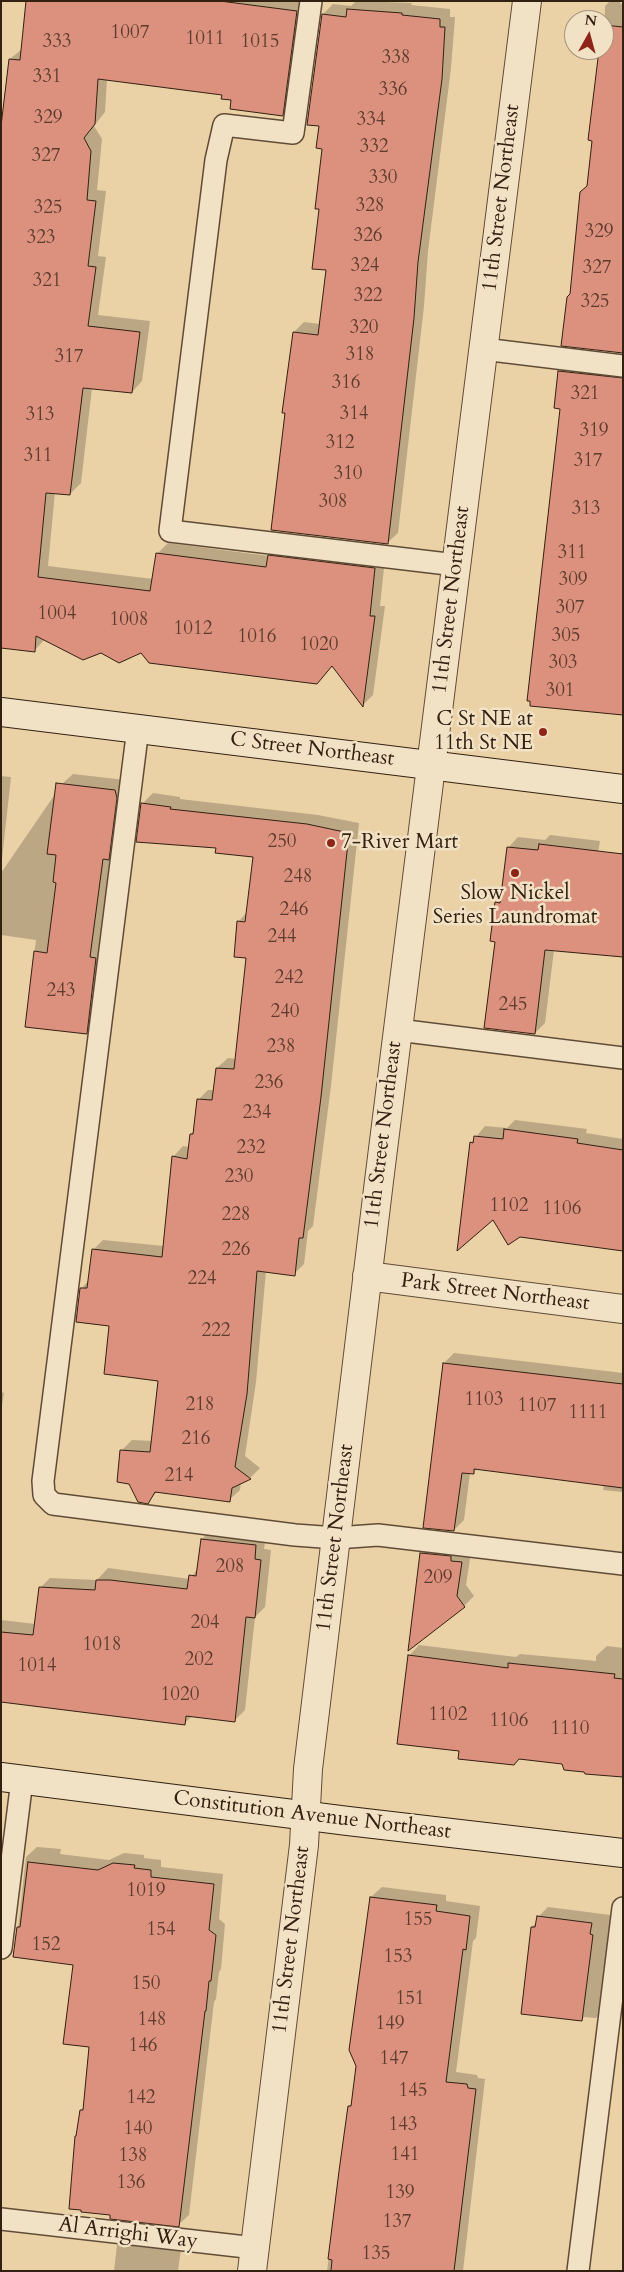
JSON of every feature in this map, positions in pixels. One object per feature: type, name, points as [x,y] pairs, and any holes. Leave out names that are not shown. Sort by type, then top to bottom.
[{"type":"street","name":"11th Street Northeast","points":[[254,2259],[306,1816],[308,1769],[367,1276],[526,1]]},
{"type":"street","name":"C Street Northeast","points":[[1,712],[623,789]]},
{"type":"street","name":"Park Street Northeast","points":[[367,1276],[623,1309]]},
{"type":"street","name":"Constitution Avenue Northeast","points":[[12,1779],[623,1853]]},
{"type":"lane","points":[[311,1],[293,133],[224,125],[216,160],[170,531],[456,565]]},
{"type":"lane","points":[[483,350],[623,366]]},
{"type":"lane","points":[[138,728],[43,1481],[44,1495],[53,1504],[295,1535],[336,1538],[378,1535],[623,1564]]},
{"type":"lane","points":[[398,1030],[623,1058]]},
{"type":"lane","points":[[1,1948],[12,1779]]},
{"type":"lane","points":[[578,2271],[623,1908]]},
{"type":"lane","name":"Al Arrighi Way","points":[[1,2219],[254,2259]]},
{"type":"building","points":[[26,1],[220,1],[297,11],[283,116],[230,109],[231,100],[221,99],[222,95],[98,79],[95,124],[84,138],[91,151],[87,200],[96,201],[88,266],[96,267],[88,326],[140,332],[132,393],[83,388],[70,495],[46,493],[38,577],[150,591],[156,553],[266,567],[268,555],[375,568],[370,616],[375,616],[363,707],[332,666],[317,684],[149,663],[141,653],[119,663],[101,653],[83,660],[36,636],[35,652],[1,648],[1,126],[9,59],[20,60]]},
{"type":"building","points":[[347,9],[402,13],[402,15],[440,19],[440,27],[445,27],[442,79],[418,262],[414,318],[388,544],[271,530],[285,413],[282,413],[293,332],[318,335],[326,270],[312,269],[319,209],[315,209],[322,149],[316,148],[319,126],[307,125],[322,14],[346,17]]},
{"type":"building","points":[[614,26],[623,27],[623,353],[561,346],[567,297],[570,294],[580,192],[587,186],[592,141],[588,140],[598,60],[614,60]]},
{"type":"building","points":[[558,371],[623,378],[623,715],[530,706],[530,701],[527,701],[560,409],[554,408]]},
{"type":"building","points":[[56,783],[115,790],[117,798],[109,860],[103,859],[90,957],[96,958],[87,1034],[25,1027],[34,951],[47,953],[56,883],[53,882],[56,855],[47,854]]},
{"type":"building","points":[[141,803],[171,807],[170,809],[307,824],[349,833],[321,1097],[303,1238],[299,1238],[295,1276],[257,1271],[247,1394],[235,1467],[251,1479],[232,1488],[230,1502],[155,1492],[148,1504],[138,1502],[129,1484],[117,1482],[120,1450],[150,1452],[158,1381],[104,1374],[109,1326],[76,1322],[80,1288],[87,1288],[92,1249],[162,1257],[172,1156],[187,1159],[190,1134],[193,1134],[197,1099],[212,1100],[216,1068],[234,1069],[246,958],[234,957],[237,921],[245,922],[253,857],[215,853],[216,848],[136,842]]},
{"type":"building","points":[[539,844],[623,854],[623,957],[545,950],[535,1034],[484,1028],[495,942],[490,941],[495,902],[500,903],[507,847],[538,850]]},
{"type":"building","points":[[504,1129],[578,1139],[577,1143],[623,1150],[623,1251],[520,1237],[508,1245],[493,1220],[457,1251],[470,1142],[473,1143],[474,1136],[503,1139]]},
{"type":"building","points":[[443,1363],[623,1384],[623,1488],[474,1469],[474,1474],[462,1473],[454,1531],[423,1528]]},
{"type":"building","points":[[201,1539],[256,1545],[255,1559],[261,1560],[255,1618],[246,1617],[235,1722],[186,1716],[185,1725],[1,1702],[1,1632],[33,1635],[39,1587],[95,1590],[96,1580],[110,1580],[187,1589],[189,1575],[196,1576]]},
{"type":"building","points":[[420,1553],[451,1556],[451,1561],[462,1562],[457,1596],[465,1607],[408,1651]]},
{"type":"building","points":[[408,1655],[508,1668],[508,1663],[615,1674],[614,1678],[623,1679],[623,1777],[585,1774],[584,1772],[564,1770],[562,1764],[519,1759],[514,1765],[458,1759],[459,1751],[397,1744]]},
{"type":"building","points":[[28,1862],[98,1870],[113,1863],[135,1865],[134,1868],[151,1870],[151,1877],[214,1884],[209,1930],[216,1935],[179,2227],[110,2219],[110,2215],[69,2209],[75,2136],[80,2110],[83,2110],[89,2047],[63,2044],[73,1965],[13,1957],[17,1927],[20,1927]]},
{"type":"building","points":[[370,1897],[437,1905],[436,1911],[470,1916],[466,1950],[463,1949],[446,2082],[467,2084],[468,2088],[476,2089],[454,2271],[331,2271],[332,2260],[328,2259],[348,2106],[351,2106],[356,2066],[349,2050]]},
{"type":"building","points":[[537,1916],[592,1923],[590,1934],[593,1935],[582,2021],[521,2014],[531,1927],[535,1927]]},
{"type":"place","name":"C St NE at 11th St NE","points":[[543,732]]},
{"type":"place","name":"7-River Mart","points":[[331,843]]},
{"type":"place","name":"Slow Nickel Series Laundromat","points":[[515,873]]}]
